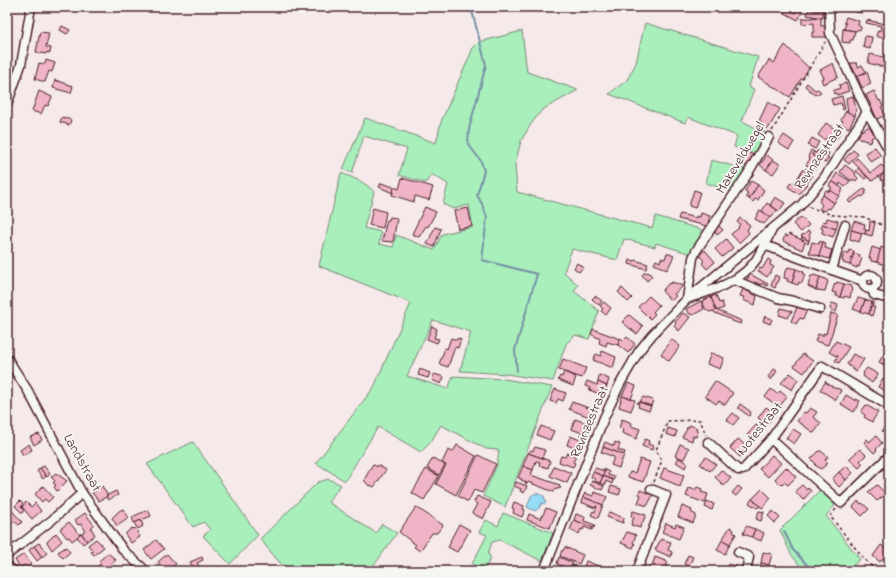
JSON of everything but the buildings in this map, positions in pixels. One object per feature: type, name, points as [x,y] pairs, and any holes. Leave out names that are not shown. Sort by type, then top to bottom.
[{"type":"street","points":[[7,105],[21,65],[32,7]]},
{"type":"street","points":[[829,7],[830,33],[866,112],[889,150]]},
{"type":"street","name":"Revinzestraat","points":[[546,571],[604,418],[620,384],[639,351],[652,335],[687,300],[801,205],[824,178],[866,112]]},
{"type":"street","name":"Makeveldwegel","points":[[687,300],[693,258],[696,251],[747,176],[769,137]]},
{"type":"street","points":[[832,270],[845,225]]},
{"type":"street","name":"Revinzestraat","points":[[687,300],[727,284],[749,268],[772,230]]},
{"type":"street","points":[[764,245],[864,281]]},
{"type":"street","points":[[872,290],[877,286],[877,280],[876,277],[868,276],[864,281],[864,286],[872,290],[874,295],[889,299]]},
{"type":"street","points":[[734,280],[778,298],[793,300],[820,309]]},
{"type":"street","name":"Landstraat","points":[[7,358],[35,403],[82,493],[124,550],[146,571]]},
{"type":"street","name":"Notestraat","points":[[708,442],[738,470],[743,470],[771,439],[822,366],[889,406]]},
{"type":"street","points":[[771,439],[841,502],[889,456]]},
{"type":"street","points":[[637,571],[666,494],[651,489]]},
{"type":"street","points":[[7,555],[52,520],[82,493]]},
{"type":"street","points":[[738,552],[749,557],[746,571]]},
{"type":"street","points":[[7,566],[14,571]]},
{"type":"path","name":"Makeveldwegel","points":[[769,137],[799,89],[830,33]]},
{"type":"path","points":[[801,205],[833,215],[864,217],[889,228]]},
{"type":"path","points":[[651,489],[662,460],[656,450],[668,421],[700,420],[708,442]]},
{"type":"path","points":[[841,502],[830,516],[864,559],[877,571]]},
{"type":"green space","points":[[645,23],[758,57],[749,87],[754,89],[742,121],[768,134],[757,154],[734,147],[737,136],[688,117],[685,123],[609,94],[627,80],[636,63]]},
{"type":"green space","points":[[522,31],[527,72],[578,90],[542,110],[531,124],[521,141],[515,164],[517,192],[652,228],[656,216],[706,231],[691,254],[656,243],[655,247],[624,239],[617,260],[572,249],[564,272],[578,285],[574,291],[599,311],[589,339],[575,335],[566,344],[553,381],[506,374],[460,371],[471,332],[433,320],[407,376],[448,389],[453,376],[504,379],[552,387],[505,507],[483,496],[497,465],[499,450],[486,449],[441,425],[430,443],[421,452],[378,427],[345,481],[316,463],[374,387],[411,303],[319,266],[341,173],[363,183],[374,192],[364,228],[381,232],[379,244],[393,247],[396,235],[434,250],[442,234],[473,227],[469,205],[453,209],[443,204],[448,184],[431,174],[426,183],[399,175],[407,149],[364,136],[352,173],[343,169],[365,118],[436,143],[441,122],[473,48],[479,42]]},
{"type":"green space","points":[[711,160],[748,170],[733,192],[706,183]]},
{"type":"green space","points":[[193,442],[258,535],[230,564],[203,536],[210,530],[204,522],[193,527],[147,464]]},
{"type":"green space","points":[[329,479],[341,485],[328,502],[376,533],[382,524],[397,533],[370,571],[293,571],[280,563],[260,539],[318,482]]},
{"type":"green space","points":[[820,490],[835,505],[826,516],[860,559],[848,571],[804,571],[791,554],[780,530]]},
{"type":"green space","points":[[503,513],[553,533],[542,561],[500,540],[492,542],[488,554],[491,558],[484,570],[472,564],[487,535],[479,532],[486,520],[498,526]]},
{"type":"water","points":[[536,493],[544,496],[546,502],[545,504],[542,503],[535,511],[527,507],[531,496]]},
{"type":"waterway","points":[[471,7],[486,65],[469,129],[468,144],[481,161],[484,171],[477,195],[487,217],[482,260],[537,274],[515,350],[517,371]]},
{"type":"waterway","points":[[784,531],[793,550],[813,571]]}]
